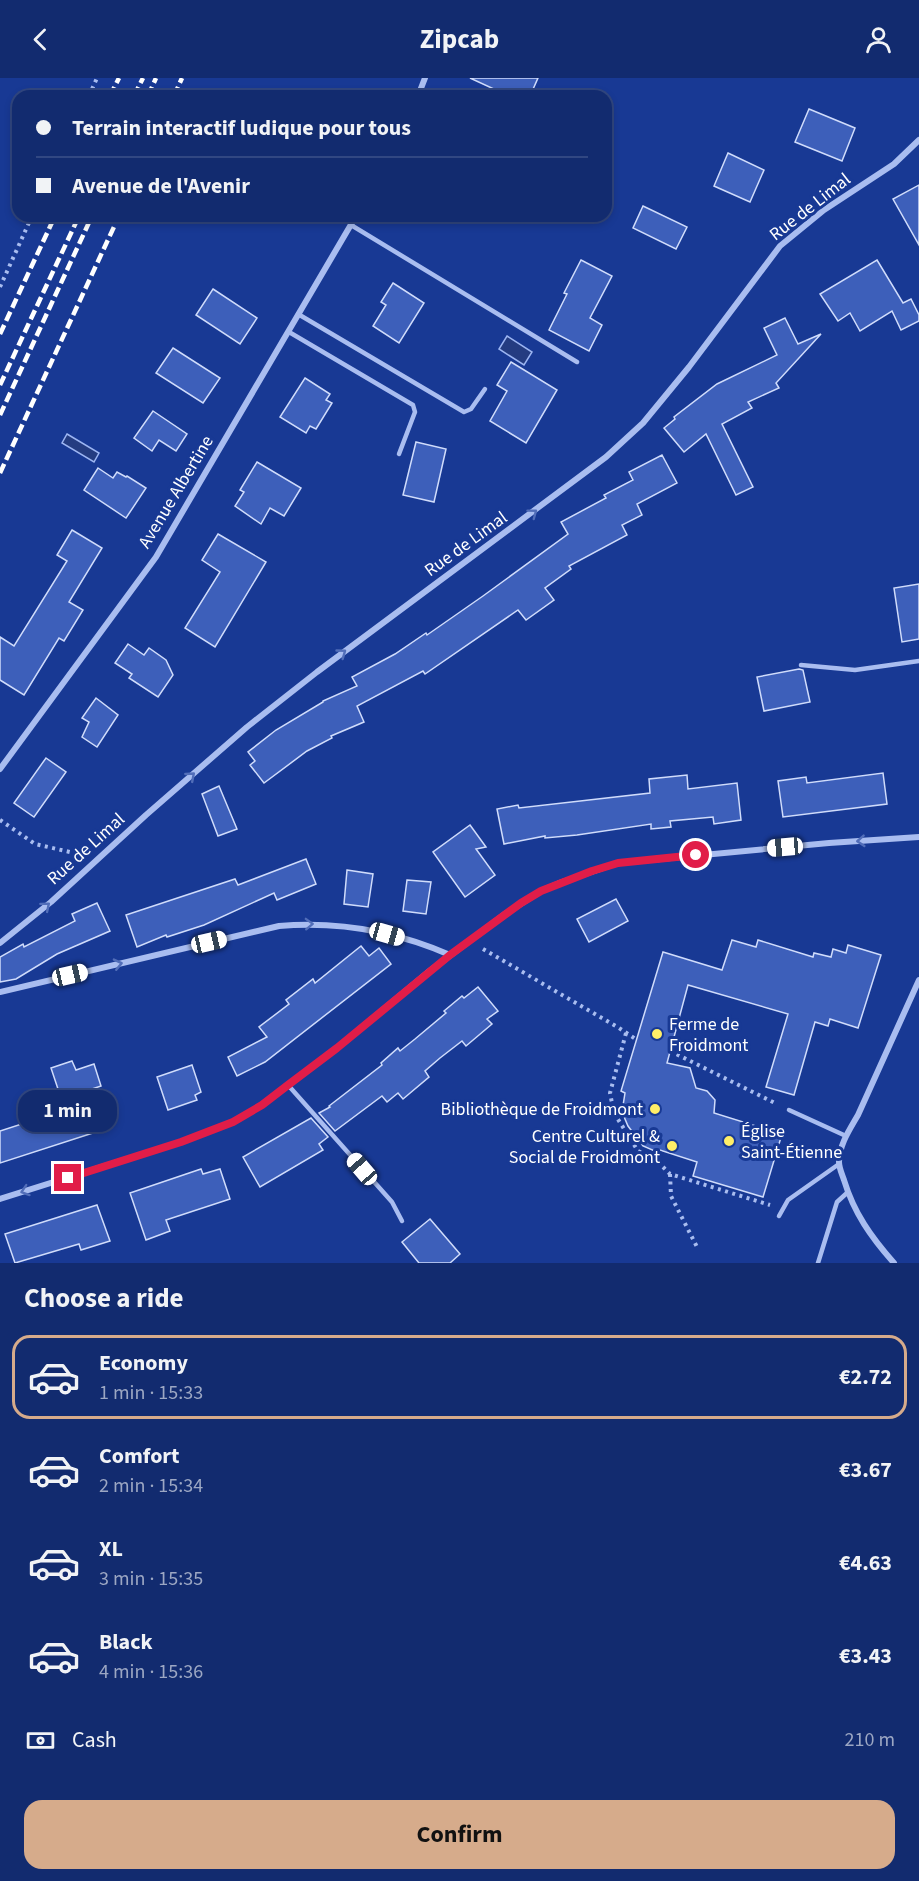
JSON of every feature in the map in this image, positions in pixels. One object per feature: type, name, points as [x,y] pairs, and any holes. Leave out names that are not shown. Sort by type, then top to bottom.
[{"type":"street","name":"Rue de Limal","points":[[0,943],[44,908],[247,728],[317,672],[606,457],[643,423],[689,367],[780,246],[824,210],[894,164],[919,140]]},
{"type":"street","name":"Avenue Albertine","points":[[0,769],[156,556],[353,222]]},
{"type":"street","points":[[0,1199],[181,1142],[233,1122],[262,1105],[337,1048],[450,955],[541,891],[618,863],[919,837]]},
{"type":"street","points":[[0,992],[279,926],[314,923],[361,928],[425,944],[450,955]]},
{"type":"street","points":[[894,1263],[866,1230],[844,1180],[839,1164],[840,1150],[919,980]]},
{"type":"lane","points":[[351,225],[577,362]]},
{"type":"lane","points":[[298,314],[464,412],[471,410],[485,389]]},
{"type":"lane","points":[[289,332],[413,405],[415,412],[399,454]]},
{"type":"lane","points":[[801,665],[855,670],[919,661]]},
{"type":"lane","points":[[288,1085],[392,1202],[402,1221]]},
{"type":"lane","points":[[789,1110],[846,1136]]},
{"type":"lane","points":[[779,1216],[788,1200],[839,1164]]},
{"type":"lane","points":[[818,1263],[837,1202],[848,1192]]},
{"type":"path","points":[[0,287],[29,222]]},
{"type":"path","points":[[0,820],[35,844],[99,858]]},
{"type":"path","points":[[470,941],[637,1040]]},
{"type":"path","points":[[626,1033],[610,1094],[614,1113],[638,1151],[656,1160],[670,1174],[783,1208]]},
{"type":"path","points":[[670,1051],[778,1105]]},
{"type":"path","points":[[670,1174],[672,1196],[698,1249]]},
{"type":"water","points":[[507,336],[532,352],[524,365],[499,349]]},
{"type":"water","points":[[67,434],[99,453],[94,462],[62,443]]},
{"type":"building","points":[[470,78],[538,78],[533,90],[496,90]]},
{"type":"building","points":[[809,109],[855,128],[842,161],[795,142]]},
{"type":"building","points":[[728,153],[764,170],[750,202],[714,186]]},
{"type":"building","points":[[919,185],[919,245],[893,199]]},
{"type":"building","points":[[643,206],[687,227],[676,249],[633,228]]},
{"type":"building","points":[[581,260],[612,276],[590,318],[602,325],[589,351],[549,330]]},
{"type":"building","points":[[877,260],[903,303],[911,299],[919,315],[919,321],[901,330],[892,311],[860,331],[850,313],[838,321],[820,294]]},
{"type":"building","points":[[393,283],[424,303],[399,343],[373,326],[386,305],[381,302]]},
{"type":"building","points":[[213,289],[257,318],[240,344],[196,315]]},
{"type":"building","points":[[785,318],[798,344],[821,334],[776,383],[779,388],[748,402],[752,408],[722,424],[753,487],[736,495],[706,434],[684,452],[664,428],[675,419],[674,417],[717,384],[777,355],[764,328]]},
{"type":"building","points":[[173,348],[220,378],[203,403],[156,373]]},
{"type":"building","points":[[511,362],[557,390],[526,443],[490,421],[507,391],[497,385]]},
{"type":"building","points":[[305,378],[330,394],[326,400],[332,403],[316,429],[310,426],[306,433],[280,417]]},
{"type":"building","points":[[153,411],[187,434],[176,451],[159,440],[152,451],[134,438]]},
{"type":"building","points":[[416,442],[446,449],[434,502],[403,495]]},
{"type":"building","points":[[662,455],[677,483],[637,504],[642,515],[622,525],[627,535],[569,566],[571,569],[545,588],[554,600],[526,620],[518,610],[425,674],[423,671],[357,706],[364,722],[331,736],[332,738],[307,751],[264,783],[250,765],[255,761],[248,752],[276,730],[323,701],[357,686],[352,677],[395,654],[426,633],[427,635],[483,596],[568,534],[561,522],[606,498],[604,495],[633,480],[629,472]]},
{"type":"building","points":[[257,462],[301,488],[284,516],[270,508],[261,524],[235,506],[244,492],[240,490]]},
{"type":"building","points":[[98,468],[113,478],[117,472],[127,476],[146,488],[126,518],[84,490]]},
{"type":"building","points":[[72,530],[102,548],[69,602],[83,610],[64,641],[59,638],[24,695],[0,680],[0,637],[14,646],[67,561],[57,555]]},
{"type":"building","points":[[218,534],[266,562],[215,647],[185,628],[220,572],[202,560]]},
{"type":"building","points":[[919,584],[919,639],[902,642],[894,588]]},
{"type":"building","points":[[128,644],[144,655],[149,648],[166,660],[173,675],[158,697],[129,678],[132,674],[115,663]]},
{"type":"building","points":[[803,670],[810,702],[764,711],[757,677]]},
{"type":"building","points":[[96,698],[118,715],[97,747],[82,737],[89,722],[82,718]]},
{"type":"building","points":[[46,758],[66,772],[34,817],[14,803]]},
{"type":"building","points":[[883,773],[887,804],[783,817],[778,781],[806,777],[807,783]]},
{"type":"building","points":[[687,775],[688,789],[737,783],[741,820],[714,824],[713,817],[670,821],[671,827],[651,829],[651,824],[577,835],[545,838],[545,836],[504,844],[497,809],[650,793],[649,779]]},
{"type":"building","points":[[219,786],[237,829],[218,836],[202,794]]},
{"type":"building","points":[[470,825],[486,847],[476,849],[495,875],[465,897],[433,852]]},
{"type":"building","points":[[306,859],[316,884],[277,900],[274,893],[204,925],[167,937],[166,935],[137,947],[126,915],[235,879],[238,885]]},
{"type":"building","points":[[347,870],[373,874],[368,907],[344,904]]},
{"type":"building","points":[[407,880],[431,882],[426,914],[403,911]]},
{"type":"building","points":[[616,899],[628,921],[589,942],[577,919]]},
{"type":"building","points":[[97,903],[110,931],[57,954],[16,979],[0,982],[0,957],[75,921],[72,914]]},
{"type":"building","name":"Ferme de Froidmont","points":[[732,940],[756,947],[758,940],[813,957],[814,953],[831,957],[833,949],[846,953],[848,945],[881,955],[858,1028],[830,1019],[828,1026],[815,1022],[794,1095],[766,1087],[788,1014],[688,985],[667,1063],[690,1068],[696,1088],[707,1091],[715,1100],[714,1113],[782,1134],[763,1197],[693,1176],[697,1162],[643,1146],[628,1126],[622,1112],[625,1093],[621,1091],[663,952],[722,970]]},
{"type":"building","points":[[361,946],[369,956],[379,948],[391,964],[265,1062],[237,1076],[228,1057],[267,1037],[259,1027],[289,1004],[286,1000],[313,979],[315,983]]},
{"type":"building","points":[[478,987],[498,1011],[487,1019],[492,1024],[466,1046],[462,1041],[440,1058],[425,1071],[429,1077],[403,1099],[398,1093],[387,1102],[382,1096],[335,1131],[319,1113],[330,1107],[382,1065],[381,1063],[398,1048],[400,1051],[415,1039],[462,996],[464,998]]},
{"type":"building","points":[[72,1061],[76,1070],[94,1064],[101,1086],[83,1092],[96,1132],[0,1163],[0,1131],[65,1110],[51,1068]]},
{"type":"building","points":[[192,1065],[201,1092],[195,1095],[197,1100],[168,1110],[157,1077]]},
{"type":"building","points":[[311,1118],[328,1137],[319,1144],[323,1150],[260,1187],[243,1157]]},
{"type":"building","points":[[201,1169],[203,1174],[220,1169],[230,1199],[166,1220],[170,1231],[146,1240],[130,1193]]},
{"type":"building","points":[[97,1205],[110,1241],[81,1250],[79,1244],[15,1263],[5,1234]]},
{"type":"building","points":[[430,1219],[460,1254],[450,1263],[419,1263],[402,1242]]},
{"type":"railway","points":[[113,90],[119,78]]},
{"type":"railway","points":[[137,90],[143,78]]},
{"type":"railway","points":[[151,90],[156,78]]},
{"type":"railway","points":[[177,90],[182,78]]},
{"type":"railway","points":[[0,334],[52,222]]},
{"type":"railway","points":[[0,385],[76,222]]},
{"type":"railway","points":[[0,415],[89,222]]},
{"type":"railway","points":[[0,473],[116,222]]},
{"type":"place","name":"Ferme de Froidmont","points":[[657,1034]]},
{"type":"place","name":"Bibliothèque de Froidmont","points":[[655,1109]]},
{"type":"place","name":"Église Saint-Étienne","points":[[729,1141]]},
{"type":"place","name":"Centre Culturel & Social de Froidmont","points":[[672,1146]]},
{"type":"route","points":[[68,1178],[206,1133],[233,1122],[262,1105],[337,1048],[450,955],[541,891],[618,863],[696,855]]}]
